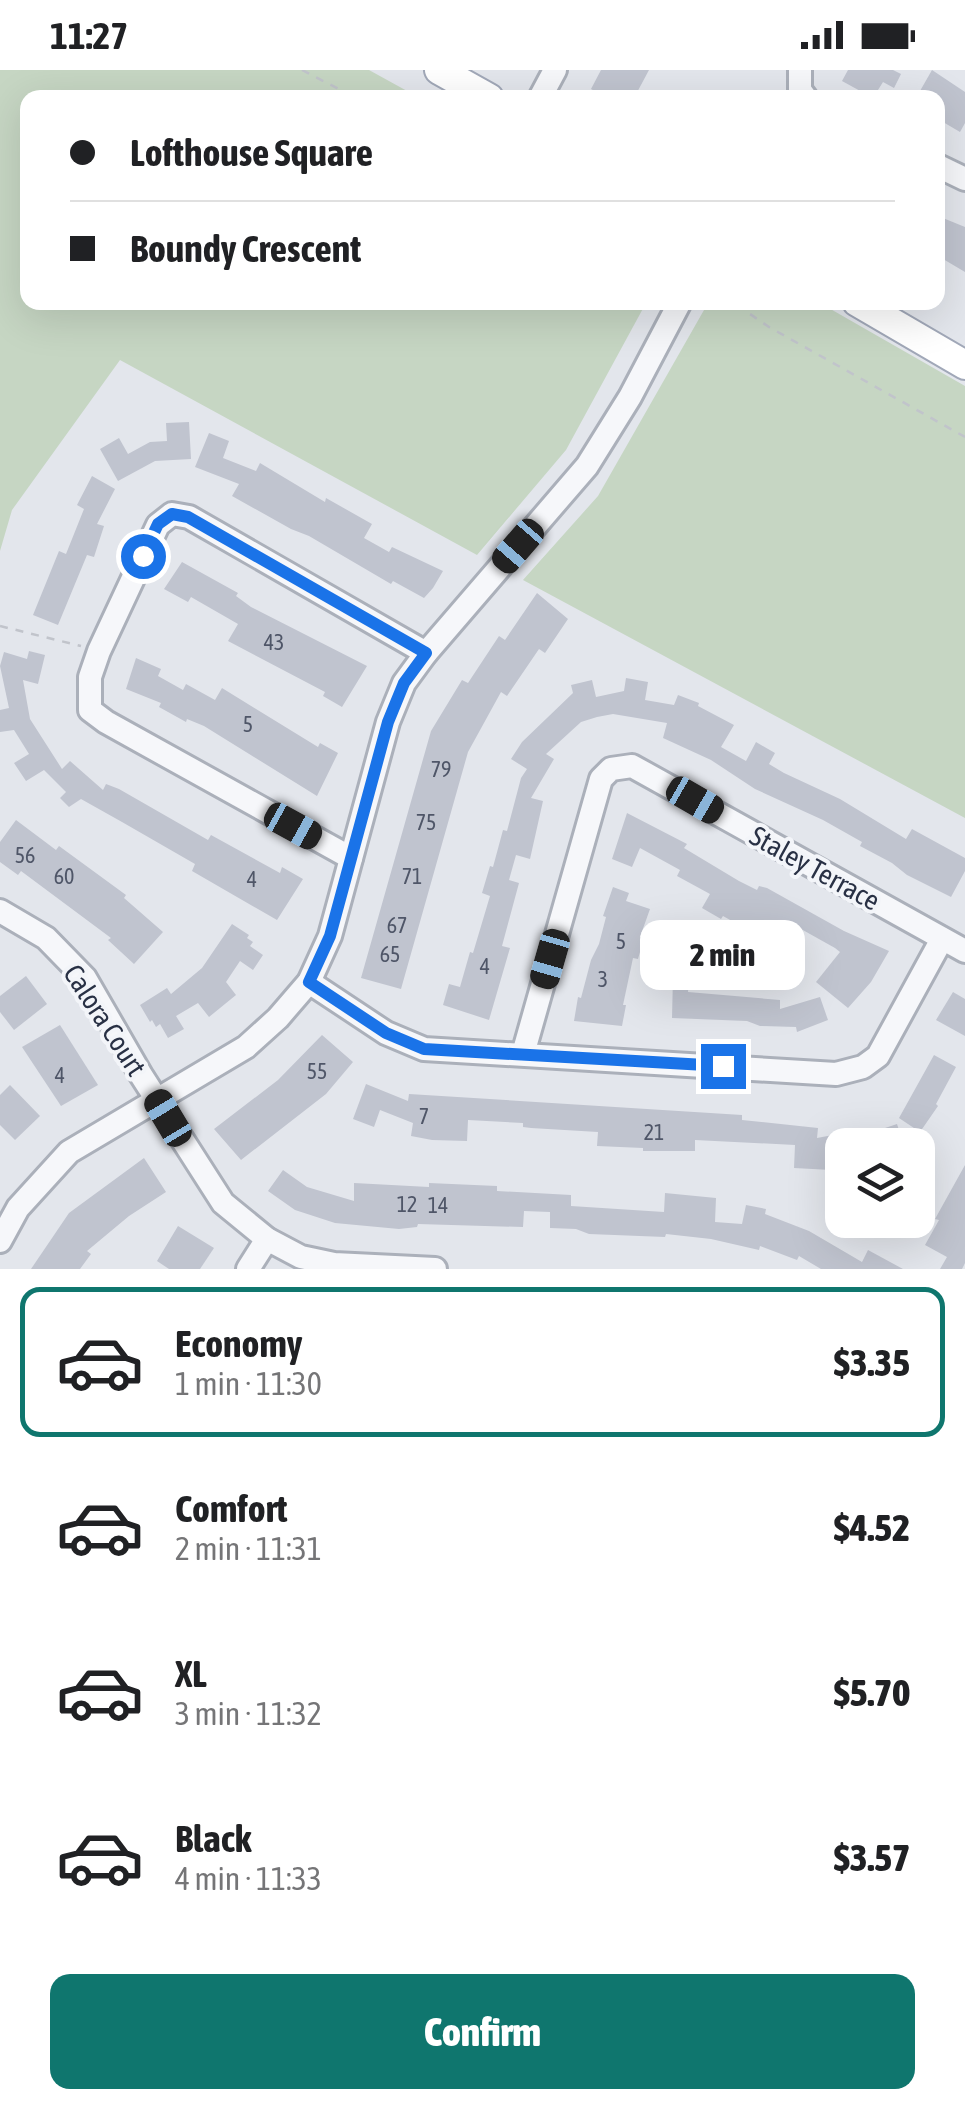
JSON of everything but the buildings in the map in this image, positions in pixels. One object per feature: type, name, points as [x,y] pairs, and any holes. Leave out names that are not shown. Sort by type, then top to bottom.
[{"type":"main road","points":[[440,70],[475,90]]},
{"type":"main road","points":[[870,310],[965,364]]},
{"type":"street","points":[[0,1240],[18,1208],[69,1152],[246,1047],[309,982],[330,936],[388,722],[404,683],[586,466],[630,397],[676,310]]},
{"type":"street","points":[[351,858],[90,710],[90,677],[99,651],[158,524],[172,514],[188,517],[426,653]]},
{"type":"street","name":"Staley Terrace","points":[[523,1054],[602,779],[610,768],[632,766],[965,952]]},
{"type":"street","name":"Calora Court","points":[[0,911],[46,938],[85,978],[223,1203],[266,1240],[301,1257],[334,1264],[435,1269]]},
{"type":"street","points":[[309,982],[386,1033],[424,1049],[836,1074],[864,1067],[878,1056],[942,940]]},
{"type":"street","points":[[248,1269],[266,1240]]},
{"type":"path","points":[[302,70],[341,90]]},
{"type":"path","points":[[746,310],[769,328],[965,436]]},
{"type":"path","points":[[0,626],[99,651]]},
{"type":"green space","points":[[0,70],[369,70],[405,90],[20,90],[20,310],[642,310],[566,450],[477,555],[120,360],[12,510],[0,551]]},
{"type":"green space","points":[[704,310],[832,310],[965,386],[965,818],[523,580],[598,496]]},
{"type":"route","points":[[143,556],[158,524],[172,514],[188,517],[426,653],[404,683],[388,722],[330,936],[309,982],[386,1033],[424,1049],[723,1066]]}]
